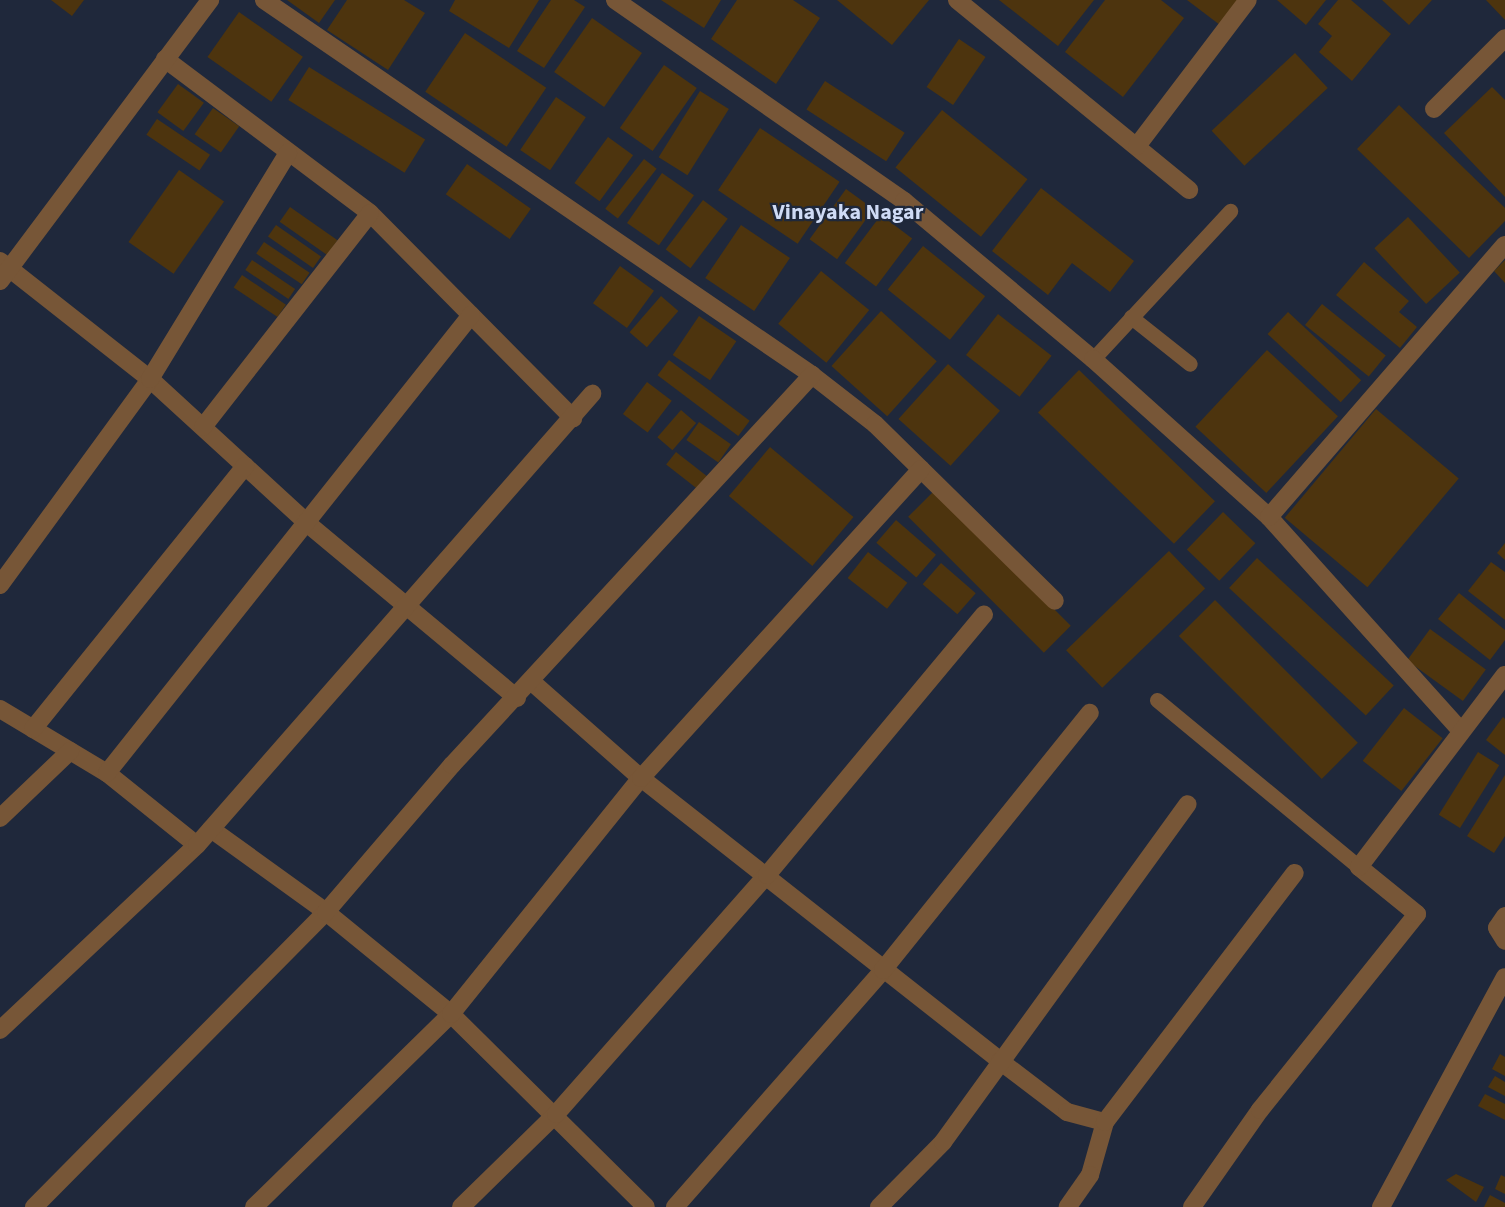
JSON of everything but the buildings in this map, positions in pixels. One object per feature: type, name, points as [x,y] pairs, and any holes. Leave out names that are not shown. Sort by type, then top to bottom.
[{"type":"street","points":[[210,0],[3,269],[150,379],[308,524],[517,698]]},
{"type":"street","points":[[264,0],[812,375],[921,469],[1056,601]]},
{"type":"street","points":[[615,0],[904,201],[1093,359],[1269,517],[1461,731]]},
{"type":"street","points":[[957,0],[1189,190]]},
{"type":"street","points":[[1137,146],[1248,0]]},
{"type":"street","points":[[1434,109],[1505,38]]},
{"type":"street","points":[[165,59],[370,213],[573,417]]},
{"type":"street","points":[[0,585],[150,379],[288,153]]},
{"type":"street","points":[[203,427],[370,213]]},
{"type":"street","points":[[1269,517],[1505,245]]},
{"type":"street","points":[[106,773],[308,524],[471,315]]},
{"type":"street","points":[[34,1207],[326,912],[517,698],[812,375]]},
{"type":"street","points":[[0,1030],[197,845],[410,609],[592,394]]},
{"type":"street","points":[[33,729],[245,466]]},
{"type":"street","points":[[254,1207],[451,1014],[641,778],[921,469]]},
{"type":"street","points":[[461,1207],[556,1114],[767,875],[984,615]]},
{"type":"street","points":[[1192,1207],[1260,1110],[1417,914],[1359,867],[1505,675]]},
{"type":"street","points":[[532,682],[641,778],[767,875],[882,970],[1000,1061],[1067,1112],[1105,1122]]},
{"type":"street","points":[[0,709],[106,773],[197,845]]},
{"type":"street","points":[[675,1207],[882,970],[1090,713]]},
{"type":"street","points":[[0,818],[70,751]]},
{"type":"street","points":[[879,1207],[943,1142],[1188,804]]},
{"type":"street","points":[[211,829],[326,912],[451,1014],[556,1114],[645,1207]]},
{"type":"street","points":[[1068,1207],[1090,1175],[1105,1122],[1295,873]]},
{"type":"street","points":[[1505,916],[1497,928],[1505,941]]},
{"type":"street","points":[[1382,1207],[1505,977]]},
{"type":"lane","points":[[1093,359],[1230,211]]},
{"type":"lane","points":[[1131,317],[1190,364]]},
{"type":"lane","points":[[1157,700],[1359,867]]},
{"type":"district","name":"Vinayaka Nagar","points":[[848,213]]}]
